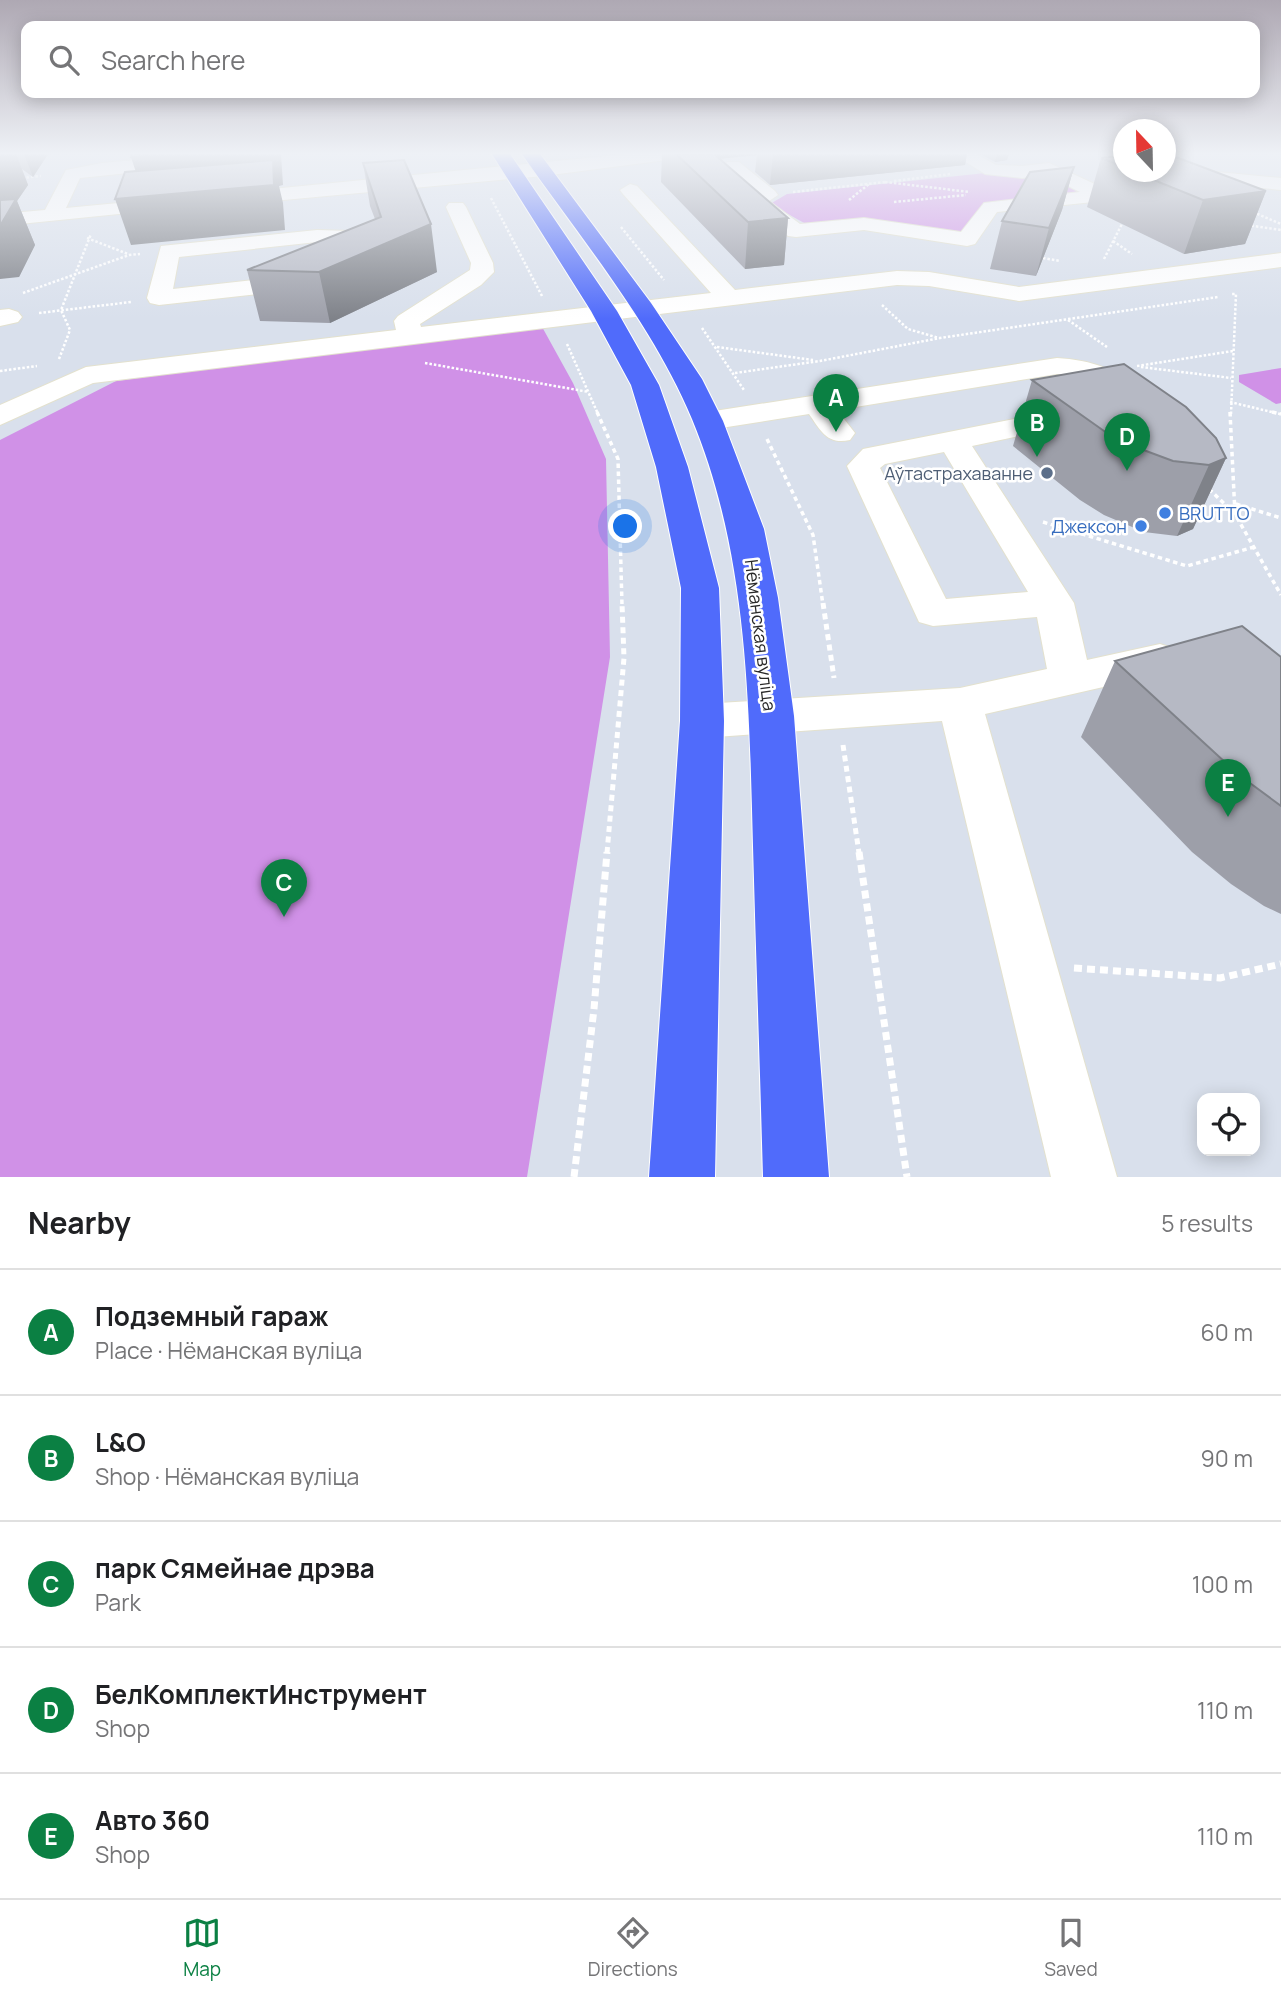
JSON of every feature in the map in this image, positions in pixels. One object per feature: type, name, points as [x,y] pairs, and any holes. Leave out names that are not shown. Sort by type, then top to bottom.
[{"type":"main road","points":[[536,209],[604,311],[645,385],[672,467],[700,588],[702,721],[682,1177]]},
{"type":"main road","name":"Нёманская вуліца","points":[[571,209],[642,308],[688,379],[708,421],[746,529],[760,598],[772,716],[796,1177]]},
{"type":"lane","points":[[52,215],[55,209]]},
{"type":"lane","points":[[0,220],[116,209]]},
{"type":"lane","points":[[315,209],[317,236]]},
{"type":"lane","points":[[414,348],[407,321],[473,280],[481,272],[482,263],[457,209]]},
{"type":"lane","points":[[654,209],[729,298]]},
{"type":"lane","points":[[768,209],[796,231],[864,224],[967,239],[990,209]]},
{"type":"lane","points":[[317,236],[344,236],[351,262],[313,281],[159,299],[169,251],[317,236]]},
{"type":"lane","points":[[0,416],[86,375],[414,348],[553,317],[897,278],[929,279],[1019,294],[1281,260]]},
{"type":"lane","points":[[708,421],[1056,366],[1079,367],[1100,374],[1122,389],[1144,411],[874,456],[863,466],[933,613],[1054,603]]},
{"type":"lane","points":[[817,403],[839,433]]},
{"type":"lane","points":[[953,441],[1054,603],[1071,681]]},
{"type":"lane","points":[[702,721],[960,704],[1071,681],[1196,650]]},
{"type":"lane","points":[[960,704],[1084,1177]]},
{"type":"path","points":[[496,209],[590,392],[618,459],[624,659],[594,1009],[574,1177]]},
{"type":"path","points":[[1094,284],[1130,209]]},
{"type":"path","points":[[616,221],[683,304]]},
{"type":"path","points":[[1237,223],[1281,229]]},
{"type":"path","points":[[57,363],[70,330],[61,310],[93,230]]},
{"type":"path","points":[[9,310],[75,274],[129,255],[89,238],[76,239]]},
{"type":"path","points":[[857,282],[908,329],[940,338]]},
{"type":"path","points":[[735,373],[820,361],[940,338],[1247,293]]},
{"type":"path","points":[[1235,514],[1230,402],[1236,294]]},
{"type":"path","points":[[9,310],[61,310],[159,299]]},
{"type":"path","points":[[1067,319],[1112,351]]},
{"type":"path","points":[[718,347],[820,361]]},
{"type":"path","points":[[414,348],[590,392]]},
{"type":"path","points":[[1135,366],[1233,351]]},
{"type":"path","points":[[1230,402],[1281,414]]},
{"type":"path","points":[[1208,487],[1235,514],[1281,596]]},
{"type":"path","points":[[1236,504],[1281,518]]},
{"type":"path","points":[[996,510],[1073,530],[1187,566],[1254,547]]},
{"type":"path","points":[[1028,965],[1220,978],[1281,964]]},
{"type":"shaded area","points":[[779,209],[984,209],[964,235],[806,224]]},
{"type":"shaded area","points":[[541,325],[573,383],[606,459],[610,657],[527,1177],[0,1177],[0,440],[116,381]]},
{"type":"shaded area","points":[[1281,368],[1281,403],[1276,404],[1239,382],[1239,375]]},
{"type":"building","points":[[0,209],[10,209],[0,226]]},
{"type":"building","points":[[378,209],[425,209],[431,224],[319,272],[247,270],[381,217]]},
{"type":"building","points":[[734,209],[778,209],[788,218],[748,222]]},
{"type":"building","points":[[1009,209],[1057,209],[1049,228],[1002,221]]},
{"type":"building","points":[[1124,364],[1186,407],[1216,438],[1226,458],[1209,465],[1173,461],[1130,445],[1104,431],[1032,380]]},
{"type":"building","points":[[1242,626],[1281,657],[1281,806],[1239,775],[1115,661]]},
{"type":"place","name":"Подземный гараж","points":[[836,432]]},
{"type":"place","name":"L&O","points":[[1037,457]]},
{"type":"place","name":"БелКомплектИнструмент","points":[[1127,471]]},
{"type":"place","name":"Аўтастрахаванне","points":[[1047,473]]},
{"type":"place","name":"BRUTTO","points":[[1165,513]]},
{"type":"place","name":"Джексон","points":[[1141,526]]},
{"type":"place","name":"Авто 360","points":[[1228,817]]},
{"type":"place","name":"парк Сямейнае дрэва","points":[[284,917]]}]
